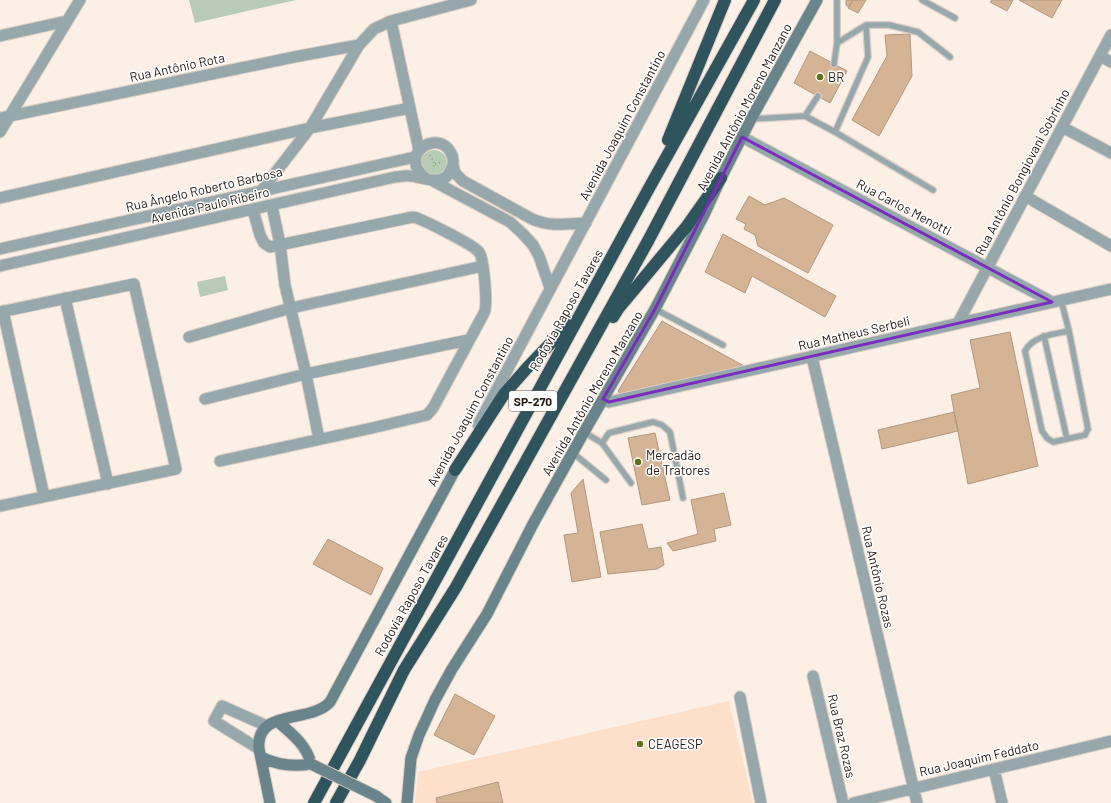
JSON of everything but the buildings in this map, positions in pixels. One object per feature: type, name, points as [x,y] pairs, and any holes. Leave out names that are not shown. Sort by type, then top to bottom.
[{"type":"highway","points":[[648,190],[725,0]]},
{"type":"highway","name":"Rodovia Raposo Tavares","points":[[314,803],[581,311],[754,0]]},
{"type":"highway","name":"SP-270","points":[[336,803],[360,760],[404,670],[456,587],[648,241],[775,0]]},
{"type":"highway","points":[[552,414],[618,309],[687,226],[721,178]]},
{"type":"highway","points":[[455,470],[504,394],[581,311]]},
{"type":"main road","name":"Avenida Antônio Moreno Manzano","points":[[407,803],[411,758],[419,735],[435,700],[452,669],[487,614],[602,399],[655,309],[704,216],[721,178],[751,119],[817,0]]},
{"type":"main road","name":"Avenida Joaquim Constantino","points":[[272,723],[318,711],[330,702],[455,470]]},
{"type":"main road","points":[[270,803],[260,753],[260,737],[272,723],[299,741],[310,758],[311,764]]},
{"type":"main road","points":[[260,753],[273,762],[286,765],[302,766],[311,764],[377,800],[386,803]]},
{"type":"street","points":[[0,132],[4,117],[80,0]]},
{"type":"street","points":[[262,190],[310,128],[360,45],[374,29],[391,21],[471,0]]},
{"type":"street","name":"Avenida Joaquim Constantino","points":[[455,470],[550,288],[586,224],[704,0]]},
{"type":"street","points":[[391,21],[419,151],[415,166],[419,174],[430,180],[440,180],[451,172],[453,165]]},
{"type":"street","points":[[0,36],[67,22]]},
{"type":"street","name":"Rua Antônio Bongiovani Sobrinho","points":[[958,323],[1111,35]]},
{"type":"street","name":"Rua Antônio Rota","points":[[4,117],[294,57],[360,45]]},
{"type":"street","points":[[1100,56],[1111,62]]},
{"type":"street","points":[[0,198],[310,128],[410,108]]},
{"type":"street","points":[[1062,127],[1111,153]]},
{"type":"street","name":"Rua Carlos Menotti","points":[[742,137],[987,268],[1056,301]]},
{"type":"street","name":"Rua Ângelo Roberto Barbosa","points":[[0,249],[262,190],[419,151],[432,142],[446,146],[451,152],[453,165]]},
{"type":"street","points":[[453,165],[456,173],[463,181],[537,221],[552,225],[586,224]]},
{"type":"street","name":"Avenida Paulo Ribeiro","points":[[0,266],[272,206],[395,177],[409,176],[430,180],[510,222],[533,245],[539,256],[550,288]]},
{"type":"street","points":[[1025,196],[1111,246]]},
{"type":"street","points":[[272,206],[280,244],[286,285],[319,439]]},
{"type":"street","points":[[220,461],[399,422],[427,414],[433,408],[468,340],[485,311],[486,306],[483,266],[480,253],[453,236],[413,217],[270,247],[264,243],[260,235],[253,210]]},
{"type":"street","points":[[190,338],[291,308],[483,266]]},
{"type":"street","points":[[0,506],[176,469],[134,284],[2,311],[44,496]]},
{"type":"street","name":"Rua Matheus Serbeli","points":[[602,399],[610,402],[1111,289]]},
{"type":"street","points":[[65,298],[108,484]]},
{"type":"street","points":[[205,399],[306,374],[468,340]]},
{"type":"street","name":"Rua Antônio Rozas","points":[[812,357],[917,803]]},
{"type":"street","name":"Rua Braz Rozas","points":[[813,676],[843,803]]},
{"type":"street","points":[[740,697],[761,803]]},
{"type":"street","points":[[260,753],[214,721],[222,706],[272,723]]},
{"type":"street","name":"Rua Joaquim Feddato","points":[[853,803],[1111,741]]},
{"type":"street","points":[[994,769],[1002,803]]},
{"type":"lane","points":[[834,64],[837,43],[837,0]]},
{"type":"lane","points":[[922,0],[955,18]]},
{"type":"lane","points":[[837,43],[866,25],[889,25],[918,32],[950,57]]},
{"type":"lane","points":[[835,132],[868,57],[866,25]]},
{"type":"lane","points":[[805,116],[818,96]]},
{"type":"lane","points":[[751,119],[805,116],[933,190]]},
{"type":"lane","points":[[1056,301],[1069,332],[1088,429],[1085,435],[1052,442],[1042,431],[1025,351],[1028,346],[1044,336],[1069,332]]},
{"type":"lane","points":[[655,309],[723,345]]},
{"type":"lane","points":[[1044,336],[1067,439]]},
{"type":"lane","points":[[602,443],[609,433],[653,422],[662,425],[670,432],[683,498]]},
{"type":"lane","points":[[584,432],[602,443],[631,483]]},
{"type":"lane","points":[[573,453],[606,480]]},
{"type":"path","points":[[419,151],[435,164],[430,180]]},
{"type":"highlighted area","points":[[742,137],[1052,302],[609,402],[603,399],[655,309]]},
{"type":"shaded area","name":"CEAGESP","points":[[729,701],[753,803],[415,803],[418,772]]},
{"type":"green space","points":[[189,0],[296,0],[195,23]]},
{"type":"green space","points":[[434,150],[443,154],[447,163],[443,172],[434,176],[425,172],[421,163],[425,154]]},
{"type":"green space","points":[[225,276],[228,290],[200,297],[197,282]]},
{"type":"place","name":"BR","points":[[820,77]]},
{"type":"place","name":"Mercadão de Tratores","points":[[638,462]]},
{"type":"place","name":"CEAGESP","points":[[640,744]]}]
